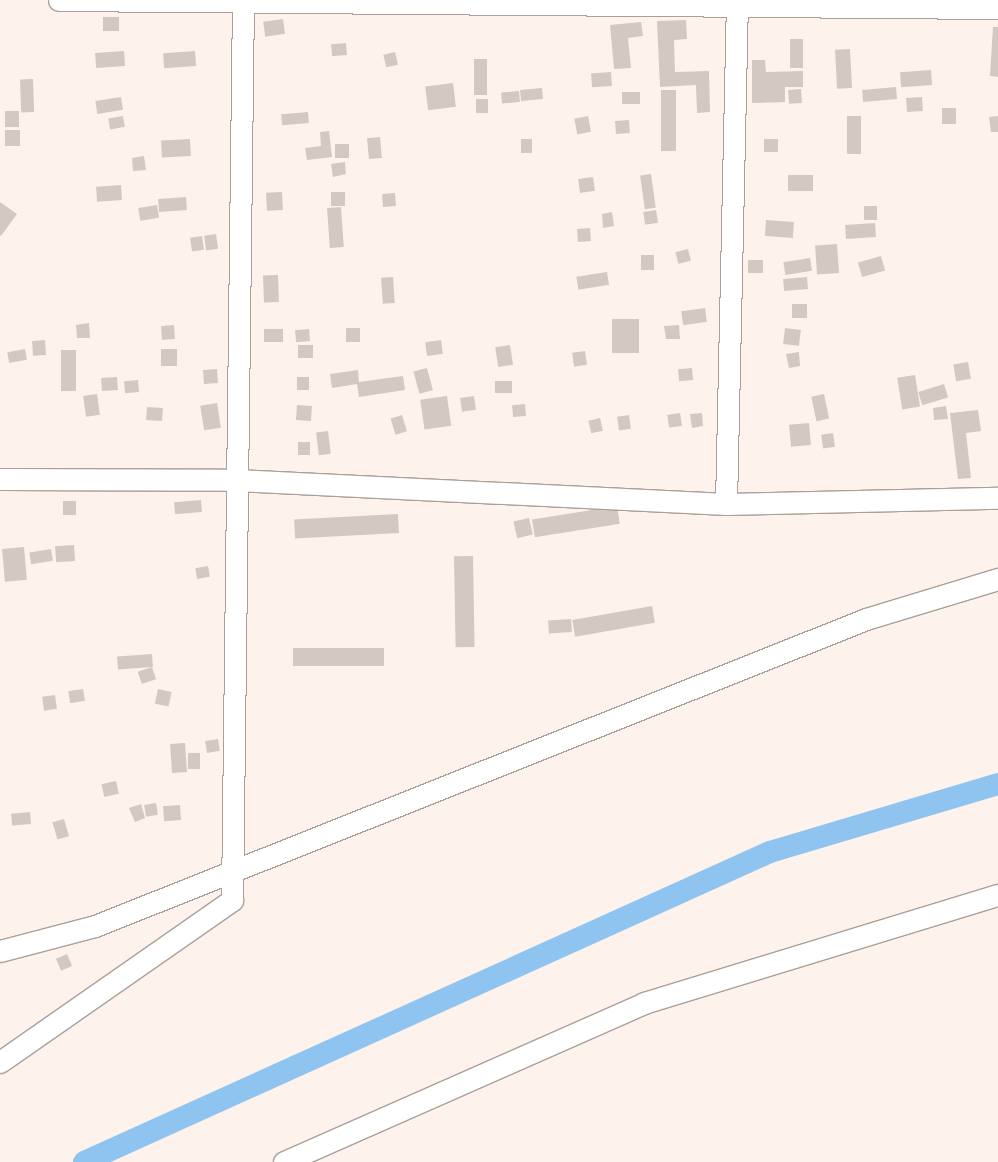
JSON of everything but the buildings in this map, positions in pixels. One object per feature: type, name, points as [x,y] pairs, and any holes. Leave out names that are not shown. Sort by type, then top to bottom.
[{"type":"street","points":[[59,0],[737,3],[998,8]]},
{"type":"street","points":[[0,1062],[232,900],[243,1]]},
{"type":"street","points":[[726,504],[737,3]]},
{"type":"street","points":[[0,479],[236,480],[726,504],[998,498]]},
{"type":"street","points":[[0,951],[95,926],[866,619],[998,579]]},
{"type":"street","points":[[284,1162],[644,1003],[998,895]]},
{"type":"waterway","points":[[84,1162],[770,852],[998,784]]}]
